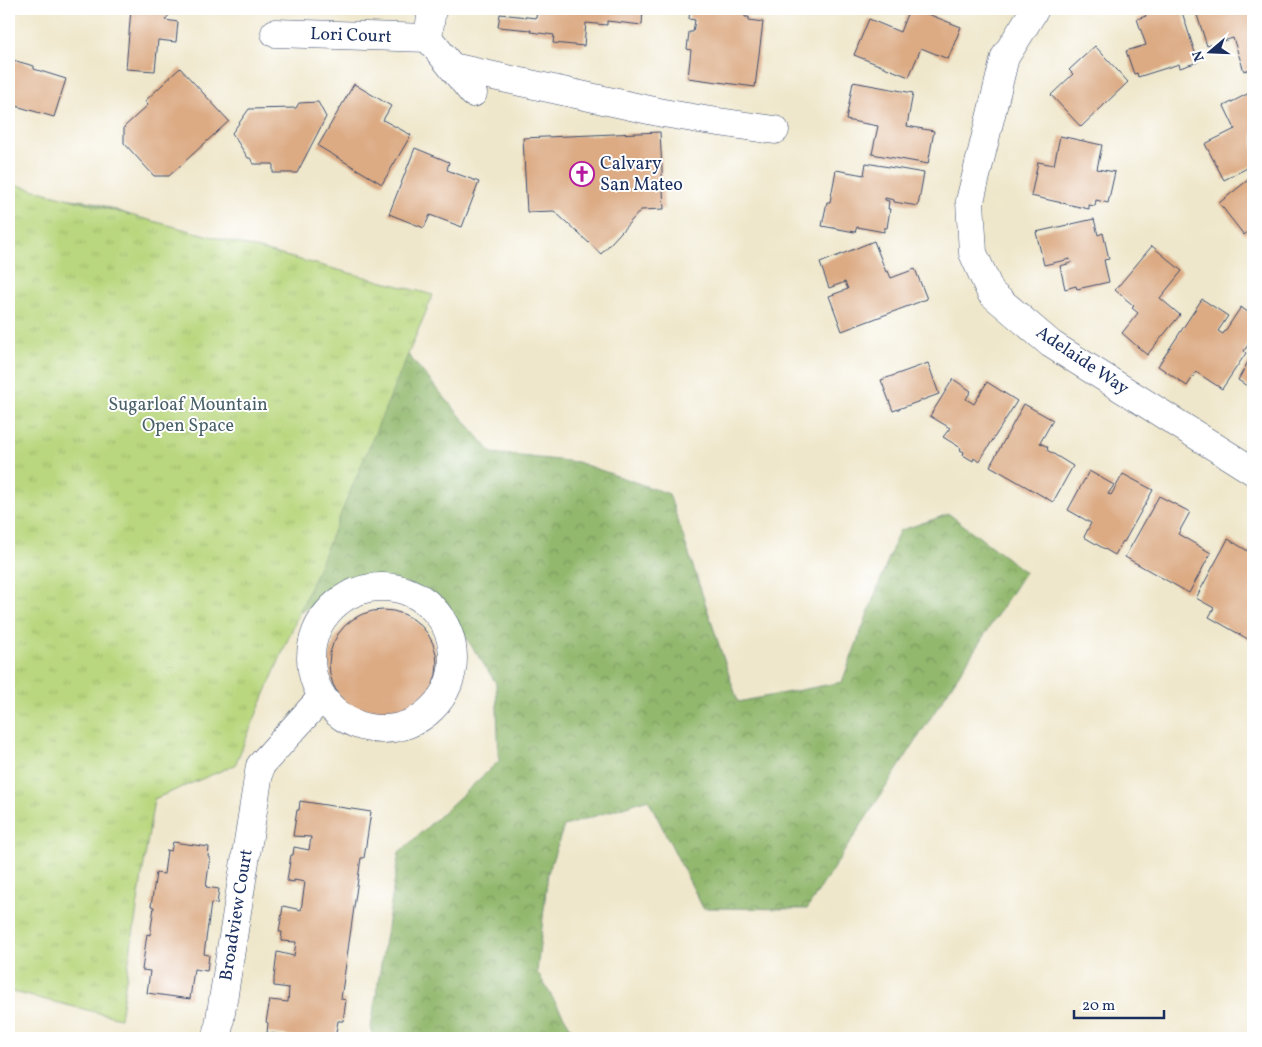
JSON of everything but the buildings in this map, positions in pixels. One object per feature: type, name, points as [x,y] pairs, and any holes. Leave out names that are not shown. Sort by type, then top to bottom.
[{"type":"street","points":[[432,9],[428,38],[473,93]]},
{"type":"street","name":"Adelaide Way","points":[[1035,9],[1005,56],[970,201],[973,252],[991,293],[1051,344],[1253,471]]},
{"type":"street","name":"Lori Court","points":[[275,33],[428,38]]},
{"type":"street","points":[[452,67],[671,114],[775,130]]},
{"type":"street","points":[[370,588],[393,588],[415,595],[434,609],[447,629],[453,652],[452,676],[442,697],[426,715],[406,726],[382,730],[359,726],[338,715],[322,697],[313,676],[311,652],[317,630],[330,610],[348,596],[370,588]]},
{"type":"street","name":"Broadview Court","points":[[217,1038],[260,766],[322,697]]},
{"type":"green space","name":"Sugarloaf Mountain Open Space","points":[[9,183],[433,295],[235,765],[154,799],[120,1018],[9,991]]},
{"type":"green space","points":[[9,191],[93,202],[212,244],[362,301],[492,453],[577,462],[669,494],[738,702],[842,682],[899,531],[949,514],[1025,572],[807,909],[703,908],[648,799],[564,826],[548,873],[537,972],[577,1038],[374,1038],[371,1027],[399,853],[499,761],[496,683],[445,606],[407,583],[365,584],[273,623]]},
{"type":"place","name":"Calvary San Mateo","points":[[582,174]]}]
